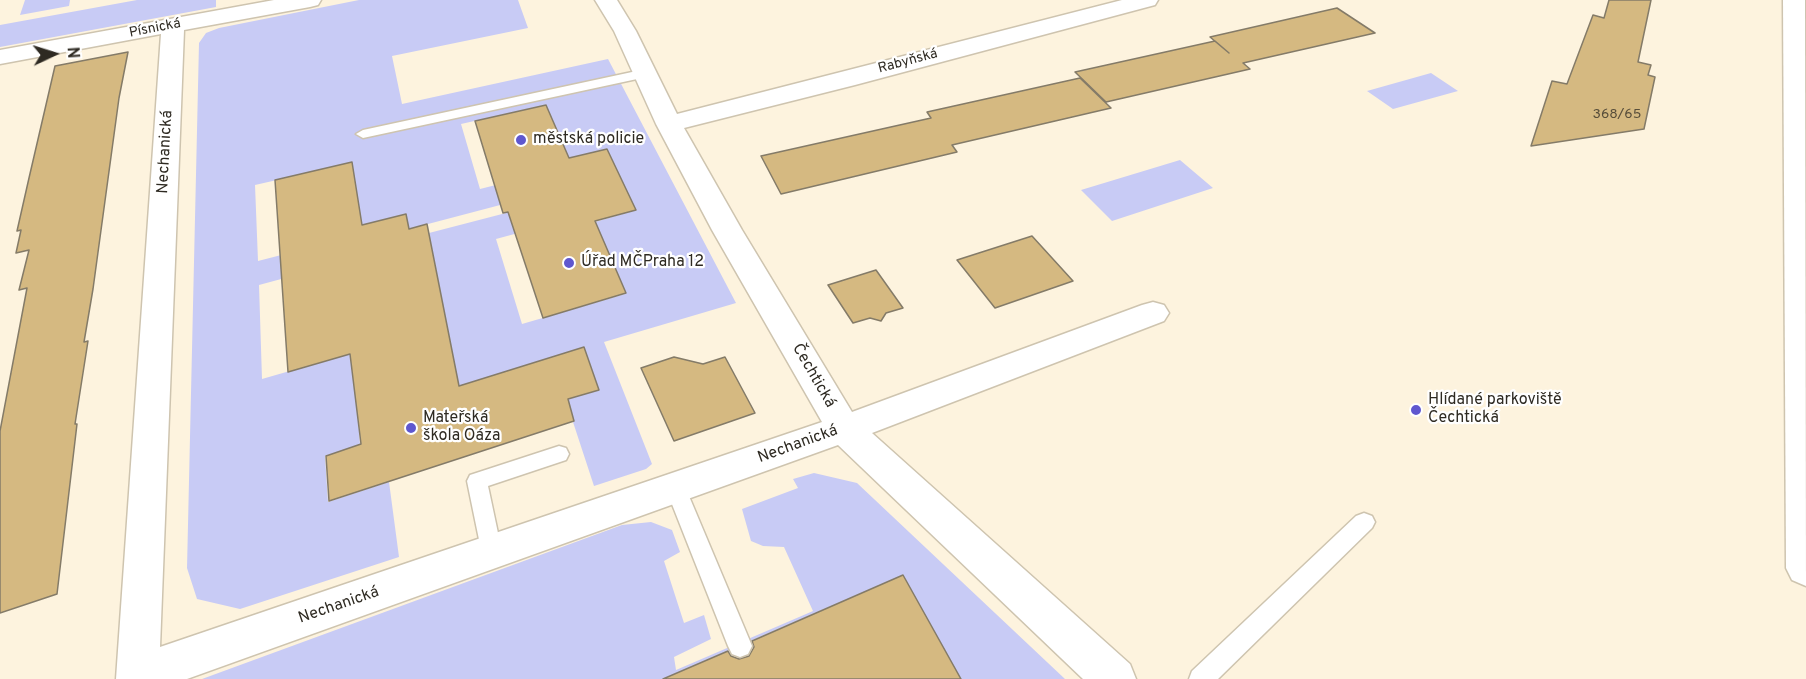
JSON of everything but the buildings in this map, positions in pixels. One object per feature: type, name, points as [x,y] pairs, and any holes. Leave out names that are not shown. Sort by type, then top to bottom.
[{"type":"street","name":"Písnická","points":[[0,57],[310,0]]},
{"type":"street","name":"Čechtická","points":[[606,0],[646,73],[669,124],[727,230],[844,429],[1114,679]]},
{"type":"street","name":"Rabyňská","points":[[669,124],[1148,0]]},
{"type":"street","points":[[1794,0],[1806,568]]},
{"type":"street","name":"Nechanická","points":[[173,25],[137,677],[844,429],[1154,313]]},
{"type":"lane","points":[[363,134],[646,73]]},
{"type":"lane","points":[[492,552],[477,481],[559,454]]},
{"type":"lane","points":[[676,489],[740,646]]},
{"type":"lane","points":[[1201,679],[1364,522]]},
{"type":"shaded area","points":[[25,0],[70,0],[69,6],[20,15]]},
{"type":"shaded area","points":[[137,0],[216,0],[216,7],[0,47],[0,25]]},
{"type":"shaded area","points":[[359,0],[518,0],[528,28],[392,56],[402,104],[608,59],[736,303],[604,342],[652,464],[646,469],[594,486],[568,399],[599,390],[583,348],[459,386],[429,233],[583,193],[592,213],[496,239],[522,324],[625,294],[595,222],[636,210],[607,149],[568,159],[545,105],[461,124],[480,189],[571,166],[580,184],[409,229],[405,214],[362,225],[352,163],[255,185],[258,261],[363,234],[359,258],[259,285],[262,379],[380,345],[439,392],[358,417],[360,445],[325,456],[328,502],[389,482],[399,557],[240,609],[197,599],[187,568],[199,43],[206,33],[219,28]]},
{"type":"shaded area","points":[[1431,73],[1458,91],[1393,109],[1367,91]]},
{"type":"shaded area","points":[[1180,160],[1213,188],[1112,221],[1081,190]]},
{"type":"shaded area","points":[[814,473],[857,483],[1065,679],[961,679],[903,575],[695,665],[700,679],[202,679],[622,525],[651,522],[672,530],[680,552],[664,561],[684,623],[704,615],[711,639],[674,657],[676,670],[813,611],[784,547],[763,546],[751,541],[742,509],[798,488],[793,479]]},
{"type":"place","name":"městská policie","points":[[521,140]]},
{"type":"place","name":"Úřad MČPraha 12","points":[[569,263]]},
{"type":"place","name":"Hlídané parkoviště Čechtická","points":[[1416,410]]},
{"type":"place","name":"Mateřská škola Oáza","points":[[411,428]]}]
